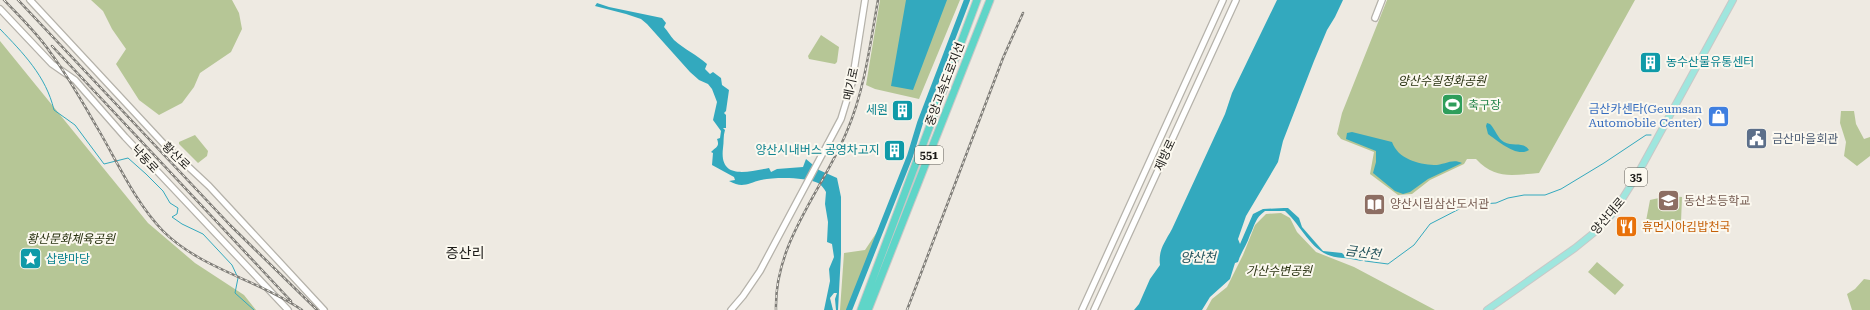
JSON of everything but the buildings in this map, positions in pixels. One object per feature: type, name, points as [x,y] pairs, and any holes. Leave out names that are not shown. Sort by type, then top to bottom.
[{"type":"highway","points":[[928,129],[930,116],[974,0]]},
{"type":"highway","name":"중앙고속도로지선","points":[[861,310],[977,0]]},
{"type":"highway","name":"중앙고속도로지선","points":[[868,310],[990,0]]},
{"type":"main road","name":"양산대로","points":[[1487,310],[1575,248],[1596,231],[1614,212],[1634,182],[1733,0]]},
{"type":"street","name":"황산로","points":[[30,0],[152,132],[209,186],[324,310]]},
{"type":"street","name":"메기로","points":[[731,310],[743,296],[760,271],[841,119],[850,93],[865,0]]},
{"type":"street","points":[[1082,310],[1223,0]]},
{"type":"street","name":"제방로","points":[[1094,310],[1236,0]]},
{"type":"street","points":[[1374,18],[1382,0]]},
{"type":"street","name":"낙동로","points":[[0,10],[52,64],[75,80],[139,153],[288,310]]},
{"type":"green space","points":[[91,0],[232,0],[239,13],[242,29],[231,52],[200,73],[194,87],[182,103],[159,115],[139,100],[116,64],[126,49],[112,29],[103,11]]},
{"type":"green space","points":[[880,0],[960,0],[919,99],[875,89],[866,85]]},
{"type":"green space","name":"양산수질정화공원","points":[[1387,0],[1635,0],[1539,173],[1505,175],[1490,170],[1476,159],[1467,159],[1464,164],[1430,180],[1412,194],[1398,195],[1370,174],[1374,152],[1341,139],[1337,134],[1342,113]]},
{"type":"green space","points":[[821,35],[839,47],[837,62],[835,64],[809,59],[808,56]]},
{"type":"green space","name":"황산문화체육공원","points":[[0,41],[148,223],[195,263],[244,295],[256,310],[0,310]]},
{"type":"green space","points":[[1841,111],[1854,111],[1856,124],[1864,139],[1870,137],[1870,156],[1857,166],[1844,156],[1846,142],[1840,123]]},
{"type":"green space","points":[[195,135],[208,151],[207,156],[198,163],[179,144],[179,142]]},
{"type":"green space","points":[[1668,196],[1682,197],[1681,222],[1646,221],[1650,200]]},
{"type":"green space","name":"가산수변공원","points":[[1281,213],[1290,218],[1297,232],[1316,252],[1354,267],[1435,310],[1206,310],[1212,299],[1227,287],[1243,255],[1255,225],[1266,214]]},
{"type":"green space","points":[[879,229],[847,310],[840,310],[844,253],[865,250]]},
{"type":"green space","points":[[1597,262],[1624,285],[1615,295],[1588,272]]},
{"type":"green space","points":[[1864,279],[1870,280],[1870,310],[1852,310],[1847,294],[1855,289]]},
{"type":"water","points":[[906,0],[947,0],[913,90],[891,86]]},
{"type":"water","name":"양산천","points":[[1277,0],[1343,0],[1327,30],[1314,61],[1283,141],[1278,162],[1246,216],[1238,239],[1240,244],[1253,214],[1263,209],[1288,208],[1299,218],[1302,227],[1323,251],[1342,253],[1345,256],[1364,261],[1332,256],[1324,253],[1310,241],[1285,211],[1265,211],[1259,216],[1238,262],[1235,263],[1230,279],[1210,297],[1202,310],[1134,310],[1139,304],[1150,279],[1160,265],[1160,255],[1163,246],[1225,114],[1232,93]]},
{"type":"water","points":[[597,3],[662,18],[666,23],[664,27],[674,40],[707,64],[705,69],[710,74],[713,72],[721,78],[722,85],[729,90],[726,111],[724,113],[726,115],[726,128],[723,128],[725,130],[723,158],[725,165],[730,169],[736,172],[744,172],[769,168],[771,172],[777,169],[803,167],[806,159],[819,170],[837,178],[841,197],[841,254],[838,310],[836,310],[835,299],[837,293],[834,293],[830,298],[833,310],[824,310],[830,281],[829,269],[834,257],[832,244],[827,242],[828,222],[825,204],[826,192],[823,187],[812,181],[798,179],[767,179],[745,185],[738,185],[729,181],[735,180],[734,177],[712,165],[713,153],[711,152],[718,145],[717,139],[720,138],[721,131],[713,120],[717,102],[712,89],[708,84],[699,80],[690,72],[641,19],[595,6]]},
{"type":"water","points":[[1487,123],[1490,124],[1500,139],[1504,142],[1521,145],[1527,147],[1529,150],[1519,152],[1508,148],[1488,134],[1486,126]]},
{"type":"water","points":[[1352,132],[1392,142],[1399,153],[1415,162],[1434,165],[1452,161],[1462,163],[1428,179],[1410,192],[1403,194],[1395,191],[1373,173],[1376,162],[1376,151],[1346,139],[1347,133]]},
{"type":"waterway","points":[[849,310],[910,156],[920,123],[967,0]]},
{"type":"waterway","points":[[0,29],[33,66],[45,86],[54,110],[75,125],[104,164],[128,158],[146,174],[163,191],[170,203],[178,208],[177,214],[172,217],[182,224],[203,234],[232,265],[238,278],[235,293],[254,310]]},
{"type":"waterway","name":"금산천","points":[[1365,261],[1388,264],[1414,245],[1430,224],[1467,205],[1496,203],[1508,198],[1524,195],[1545,195],[1561,189],[1646,135],[1651,135]]},
{"type":"railway","points":[[4,0],[34,32],[57,61],[135,195],[163,231],[178,244],[212,265],[267,290],[302,310]]},
{"type":"railway","points":[[18,0],[230,225],[317,310]]},
{"type":"railway","points":[[776,310],[777,285],[791,239],[837,153],[853,115],[863,83],[878,0]]},
{"type":"railway","points":[[907,310],[1003,58],[1023,13]]},
{"type":"railway","points":[[52,46],[291,301]]},
{"type":"place","name":"농수산물유통센터","points":[[1650,62]]},
{"type":"place","name":"축구장","points":[[1452,105]]},
{"type":"place","name":"세원","points":[[903,110]]},
{"type":"place","name":"금산카센타(Geumsan Automobile Center)","points":[[1718,116]]},
{"type":"place","name":"금산마을회관","points":[[1756,139]]},
{"type":"place","name":"양산시내버스 공영차고지","points":[[895,150]]},
{"type":"place","name":"동산초등학교","points":[[1668,201]]},
{"type":"place","name":"양산시립삼산도서관","points":[[1375,204]]},
{"type":"place","name":"휴먼시아김밥천국","points":[[1626,227]]},
{"type":"place","name":"삽량마당","points":[[30,259]]},
{"type":"district","name":"증산리","points":[[465,253]]}]
